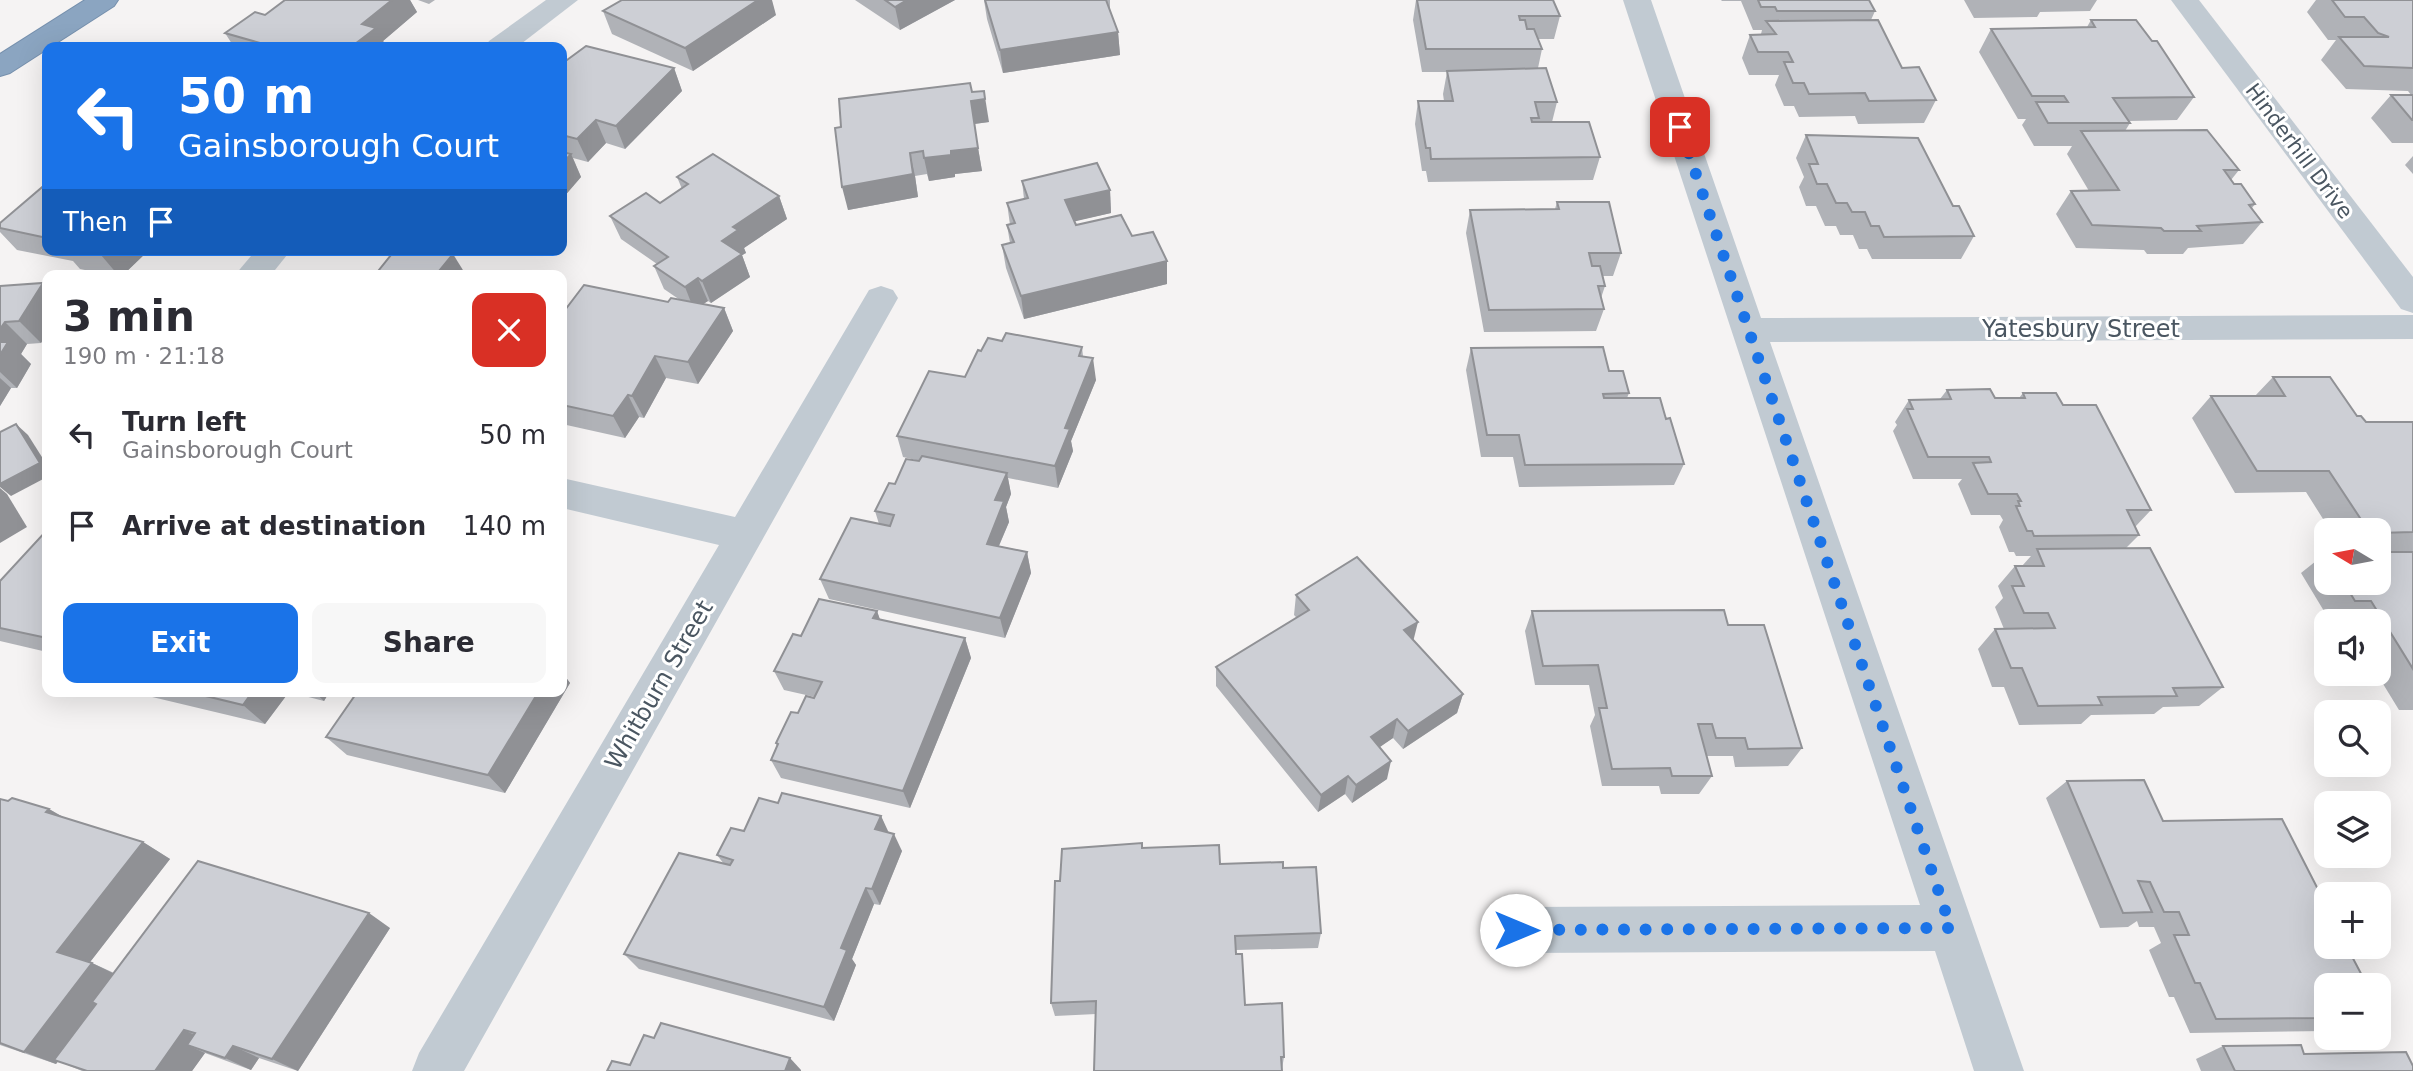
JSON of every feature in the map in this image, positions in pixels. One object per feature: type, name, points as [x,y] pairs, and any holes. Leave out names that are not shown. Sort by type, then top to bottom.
[{"type":"highway","points":[[0,67],[104,0]]},
{"type":"street","points":[[506,42],[564,0]]},
{"type":"street","points":[[1637,0],[1999,1071]]},
{"type":"street","name":"Hinderhill Drive","points":[[2185,0],[2413,302]]},
{"type":"street","points":[[256,270],[269,256]]},
{"type":"street","name":"Whitburn Street","points":[[437,1071],[881,299]]},
{"type":"street","name":"Yatesbury Street","points":[[1749,330],[2413,327]]},
{"type":"street","points":[[567,495],[745,535]]},
{"type":"street","points":[[1516,930],[1951,928]]},
{"type":"building","points":[[285,0],[392,0],[362,24],[376,28],[358,42],[256,42],[225,33],[255,12],[265,15]]},
{"type":"building","points":[[622,0],[758,0],[685,48],[603,11]]},
{"type":"building","points":[[885,0],[907,0],[895,7]]},
{"type":"building","points":[[985,0],[1106,0],[1118,32],[1000,50]]},
{"type":"building","points":[[1417,0],[1553,0],[1560,16],[1519,16],[1520,20],[1525,20],[1527,29],[1534,29],[1542,49],[1426,49]]},
{"type":"building","points":[[1758,0],[1869,0],[1875,11],[1777,11],[1775,7],[1761,7]]},
{"type":"building","points":[[2332,0],[2413,0],[2413,68],[2364,66],[2339,37],[2389,37],[2378,33],[2364,17],[2345,17]]},
{"type":"building","points":[[1878,20],[1902,68],[1919,67],[1936,100],[1869,101],[1865,93],[1809,94],[1804,83],[1793,83],[1784,62],[1793,62],[1788,52],[1758,52],[1750,35],[1776,34],[1766,21]]},
{"type":"building","points":[[2091,20],[2136,20],[2152,41],[2157,41],[2194,97],[2113,98],[2130,123],[2048,123],[2036,102],[2068,102],[2064,96],[2032,96],[1991,29],[2095,27]]},
{"type":"building","points":[[586,46],[674,68],[616,126],[596,120],[577,139],[567,136],[567,60]]},
{"type":"building","points":[[1546,68],[1557,102],[1535,102],[1539,118],[1531,118],[1532,122],[1589,122],[1600,157],[1431,159],[1430,148],[1426,148],[1418,101],[1453,101],[1447,71]]},
{"type":"building","points":[[970,83],[972,92],[984,91],[985,99],[971,101],[978,148],[924,158],[923,151],[910,153],[913,174],[842,187],[835,128],[841,127],[839,99]]},
{"type":"building","points":[[2391,95],[2413,95],[2413,120],[2412,120]]},
{"type":"building","points":[[2207,130],[2239,170],[2224,170],[2234,184],[2241,184],[2255,204],[2249,205],[2262,222],[2197,226],[2201,231],[2092,225],[2071,191],[2119,190],[2081,131]]},
{"type":"building","points":[[1806,135],[1918,138],[1953,206],[1959,206],[1974,236],[1884,237],[1879,226],[1871,226],[1865,212],[1852,212],[1847,203],[1836,203],[1827,184],[1817,184],[1809,164],[1818,164]]},
{"type":"building","points":[[713,154],[779,196],[733,227],[738,230],[722,241],[742,254],[702,281],[698,278],[685,287],[654,266],[668,257],[610,216],[646,193],[660,203],[688,184],[677,177]]},
{"type":"building","points":[[1097,163],[1110,190],[1065,200],[1076,225],[1121,215],[1132,236],[1153,232],[1167,261],[1021,296],[1002,245],[1014,242],[1007,225],[1015,223],[1007,203],[1028,198],[1022,181]]},
{"type":"building","points":[[42,187],[42,237],[0,228],[0,223]]},
{"type":"building","points":[[1557,202],[1609,202],[1621,253],[1589,253],[1592,266],[1600,266],[1605,286],[1598,286],[1604,309],[1489,310],[1470,210],[1559,209]]},
{"type":"building","points":[[390,256],[451,256],[440,270],[379,270]]},
{"type":"building","points":[[42,283],[19,321],[5,322],[0,329],[0,286]]},
{"type":"building","points":[[584,285],[668,302],[671,298],[724,308],[688,362],[655,356],[632,396],[628,395],[613,416],[567,406],[567,307]]},
{"type":"building","points":[[1006,333],[1082,347],[1079,356],[1093,358],[1065,428],[1070,429],[1055,466],[897,436],[929,371],[965,377],[978,350],[981,351],[988,338],[1002,341]]},
{"type":"building","points":[[0,342],[8,342],[0,355]]},
{"type":"building","points":[[1603,347],[1609,371],[1623,371],[1629,393],[1603,394],[1604,398],[1660,398],[1666,419],[1670,418],[1684,464],[1525,465],[1519,435],[1487,435],[1471,348]]},
{"type":"building","points":[[2273,377],[2330,377],[2357,416],[2361,416],[2366,422],[2413,422],[2413,532],[2391,533],[2391,518],[2360,518],[2329,471],[2257,471],[2211,396],[2285,396]]},
{"type":"building","points":[[1990,389],[1995,398],[2025,398],[2023,393],[2056,393],[2063,405],[2096,405],[2151,510],[2127,510],[2139,535],[2034,536],[2032,531],[2027,531],[2016,506],[2020,506],[2018,501],[2021,501],[2017,494],[1988,494],[1973,463],[1991,462],[1989,457],[1928,457],[1907,409],[1913,409],[1909,400],[1951,399],[1947,390]]},
{"type":"building","points":[[16,424],[40,463],[0,484],[0,432]]},
{"type":"building","points":[[922,456],[1007,473],[995,500],[1004,501],[987,544],[1027,552],[1000,618],[820,579],[851,518],[890,526],[894,515],[875,511],[889,483],[895,484],[906,459],[919,461]]},
{"type":"building","points":[[42,535],[42,637],[0,628],[0,581]]},
{"type":"building","points":[[2150,548],[2223,687],[2173,688],[2177,696],[2098,697],[2102,705],[2038,706],[2022,668],[2011,668],[1995,629],[2055,628],[2048,613],[2024,613],[2012,586],[2024,586],[2015,566],[2044,566],[2037,549]]},
{"type":"building","points":[[2391,552],[2413,552],[2413,669],[2391,633],[2391,609],[2376,609],[2371,601],[2355,601],[2351,595],[2391,595]]},
{"type":"building","points":[[1357,557],[1418,622],[1404,630],[1463,694],[1408,731],[1397,719],[1371,737],[1391,761],[1356,785],[1348,776],[1321,795],[1216,667],[1309,610],[1296,595]]},
{"type":"building","points":[[819,599],[877,611],[873,618],[965,638],[903,791],[771,760],[791,712],[798,713],[806,696],[814,698],[822,682],[774,671],[793,634],[801,636]]},
{"type":"building","points":[[1724,610],[1728,625],[1764,625],[1802,748],[1748,749],[1745,738],[1716,738],[1712,724],[1698,724],[1712,776],[1672,776],[1670,768],[1612,769],[1599,708],[1607,708],[1598,665],[1543,666],[1532,611]]},
{"type":"building","points":[[210,697],[249,697],[243,705]]},
{"type":"building","points":[[354,697],[535,697],[488,775],[326,737]]},
{"type":"building","points":[[2144,780],[2163,821],[2282,819],[2314,882],[2314,959],[2353,959],[2361,973],[2314,973],[2314,1018],[2216,1019],[2200,983],[2195,983],[2174,935],[2189,935],[2179,912],[2164,912],[2150,882],[2138,881],[2152,912],[2123,913],[2067,781]]},
{"type":"building","points":[[782,793],[881,816],[875,829],[894,834],[872,889],[866,888],[841,948],[847,950],[824,1007],[624,954],[679,853],[730,865],[733,860],[717,855],[731,828],[744,831],[759,798],[778,803]]},
{"type":"building","points":[[12,798],[49,809],[46,812],[143,842],[57,952],[92,963],[24,1052],[0,1043],[0,799],[8,801]]},
{"type":"building","points":[[1142,843],[1142,848],[1219,845],[1220,864],[1283,862],[1283,868],[1316,867],[1321,933],[1235,936],[1236,954],[1242,954],[1245,1005],[1282,1003],[1282,1071],[1094,1071],[1096,1001],[1051,1003],[1055,881],[1060,881],[1062,849]]},
{"type":"building","points":[[198,861],[369,913],[272,1059],[233,1046],[225,1058],[187,1045],[195,1033],[184,1030],[155,1071],[87,1071],[54,1060],[96,1004],[92,1002]]},
{"type":"building","points":[[661,1023],[790,1058],[785,1071],[607,1071],[612,1061],[630,1065],[644,1035],[654,1038]]},
{"type":"building","points":[[2301,1045],[2304,1054],[2406,1052],[2413,1071],[2235,1071],[2223,1046]]},
{"type":"route","points":[[1516,930],[1951,928],[1680,127]]}]
